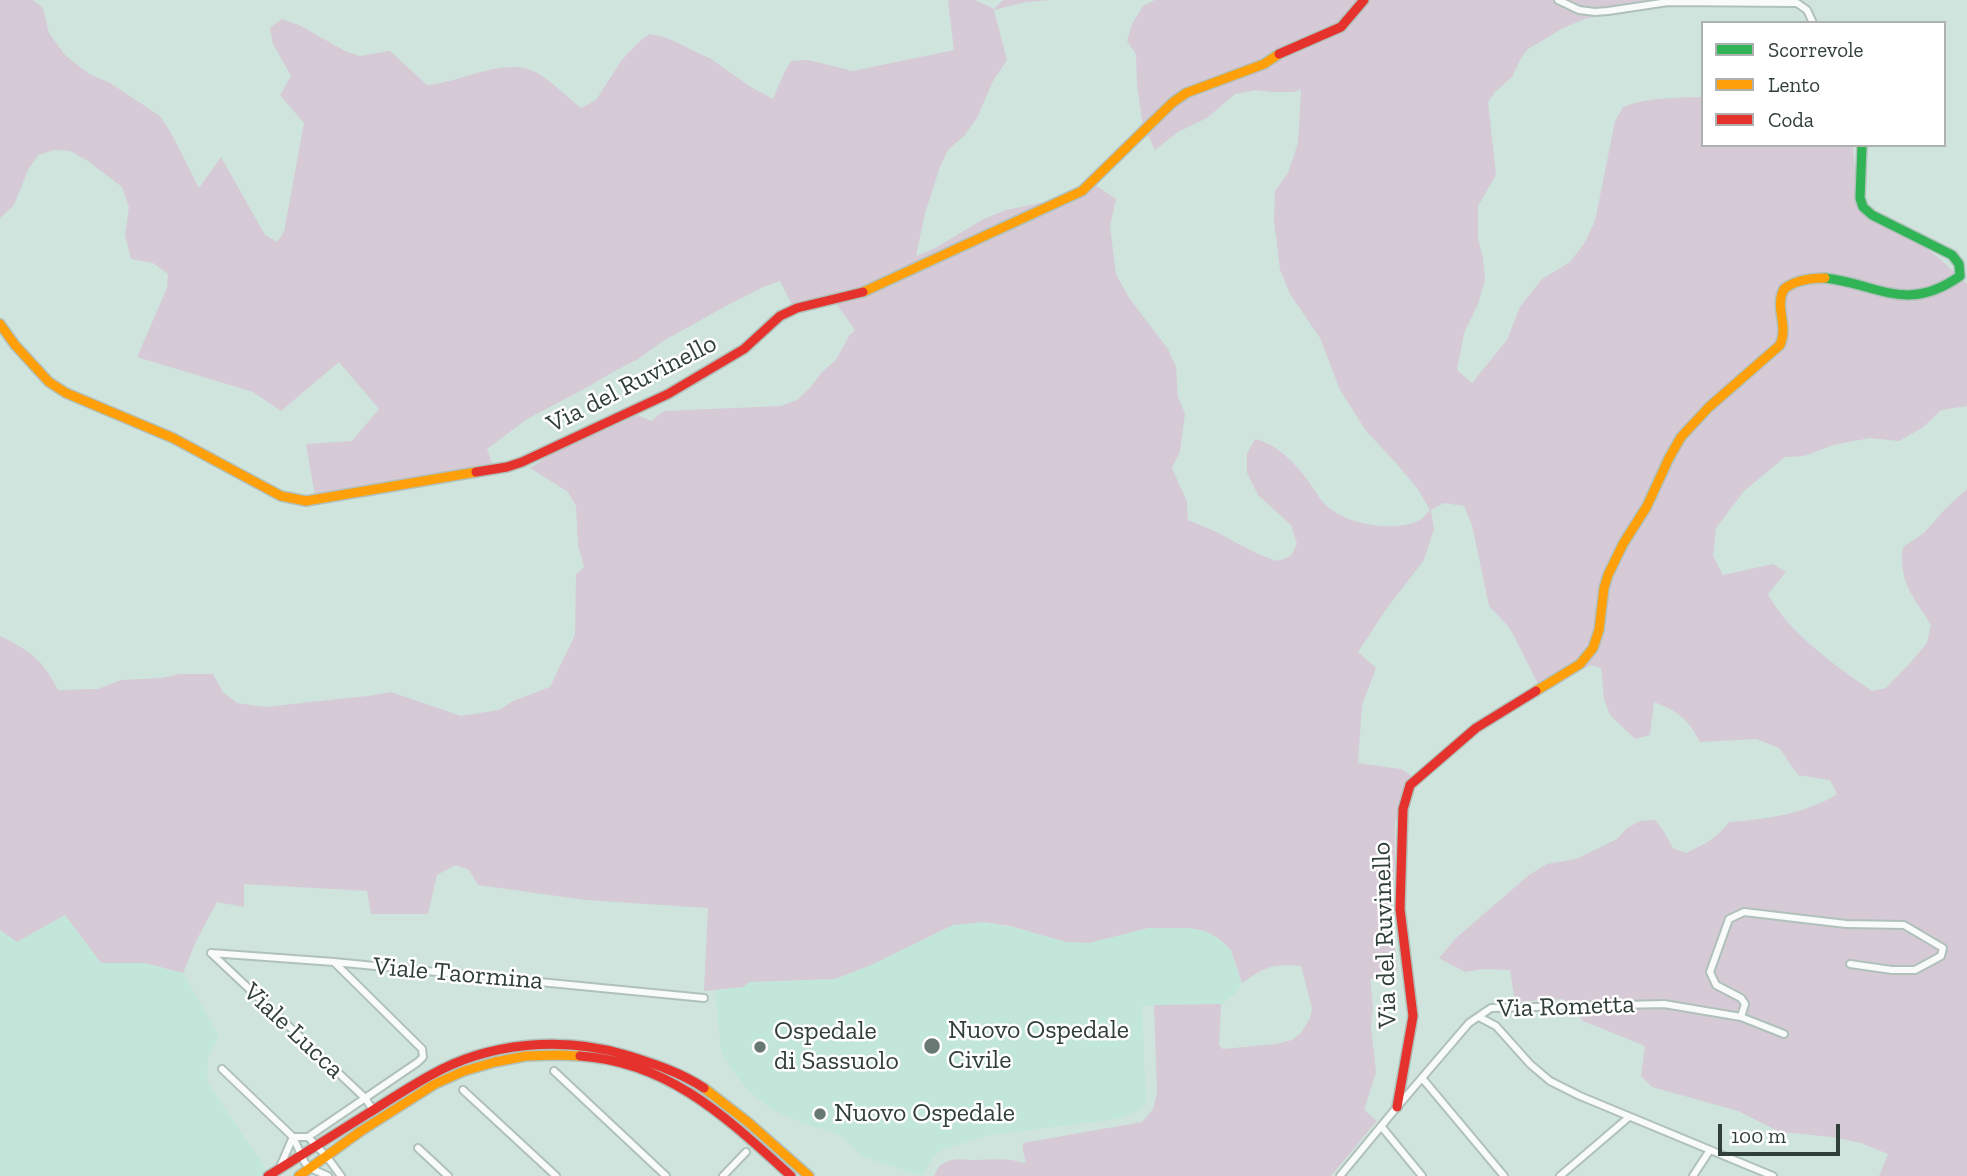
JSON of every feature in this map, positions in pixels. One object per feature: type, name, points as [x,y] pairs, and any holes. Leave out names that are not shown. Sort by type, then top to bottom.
[{"type":"street","name":"Via del Ruvinello","points":[[0,324],[49,382],[66,393],[173,438],[281,496],[306,501],[507,467],[668,394],[744,349],[780,316],[797,308],[858,294],[1082,191],[1172,103],[1186,93],[1264,64],[1277,55],[1341,27],[1364,0]]},
{"type":"street","points":[[1558,0],[1578,10],[1595,12],[1668,2],[1797,3],[1807,10],[1812,21]]},
{"type":"street","name":"Via del Ruvinello","points":[[1396,1107],[1413,1016],[1400,909],[1403,809],[1410,785],[1476,728],[1590,656],[1599,635],[1603,587],[1608,574],[1625,540],[1650,501],[1677,443],[1697,418],[1774,352],[1783,341],[1785,326],[1779,300],[1782,291],[1789,285],[1808,278],[1824,276],[1899,296],[1933,292],[1960,276],[1961,268],[1952,255],[1871,215],[1863,207],[1860,198],[1862,147]]},
{"type":"street","points":[[1741,1017],[1745,1003],[1741,998],[1716,985],[1710,972],[1729,919],[1744,912],[1846,924],[1904,925],[1943,948],[1941,956],[1915,970],[1892,970],[1850,964]]},
{"type":"street","name":"Viale Taormina","points":[[211,953],[334,962],[705,998]]},
{"type":"street","name":"Viale Lucca","points":[[211,953],[365,1098],[373,1110]]},
{"type":"street","points":[[293,1137],[308,1137],[423,1056],[422,1049],[334,962]]},
{"type":"street","name":"Via Rometta","points":[[1340,1176],[1469,1023],[1490,1008],[1664,1004],[1741,1017],[1784,1034]]},
{"type":"street","points":[[1479,1017],[1496,1026],[1530,1064],[1550,1081],[1629,1117],[1773,1176]]},
{"type":"street","points":[[268,1176],[454,1063],[498,1050],[549,1044],[598,1047],[648,1061],[684,1077],[721,1101],[809,1176]]},
{"type":"street","points":[[299,1176],[312,1169],[350,1138],[435,1084],[461,1072],[503,1060],[550,1054],[599,1058],[644,1070],[680,1086],[715,1109],[791,1176]]},
{"type":"street","points":[[222,1069],[293,1137],[305,1163],[328,1176]]},
{"type":"street","points":[[554,1072],[666,1176]]},
{"type":"street","points":[[1422,1077],[1504,1176]]},
{"type":"street","points":[[463,1090],[556,1176]]},
{"type":"street","points":[[1560,1176],[1629,1117]]},
{"type":"street","points":[[1381,1126],[1422,1176]]},
{"type":"street","points":[[279,1169],[293,1137]]},
{"type":"street","points":[[308,1137],[317,1144],[341,1176]]},
{"type":"street","points":[[418,1148],[448,1176]]},
{"type":"street","points":[[1693,1176],[1710,1150]]},
{"type":"street","points":[[723,1176],[746,1152]]},
{"type":"shaded area","points":[[0,0],[33,0],[43,8],[49,33],[65,55],[89,74],[110,83],[160,116],[199,188],[221,157],[265,235],[277,242],[284,232],[304,123],[280,95],[291,76],[273,44],[270,28],[282,19],[359,56],[390,51],[427,85],[513,67],[539,74],[581,108],[596,100],[621,61],[649,34],[665,37],[711,59],[773,99],[791,61],[808,60],[853,71],[954,50],[948,0],[975,0],[994,9],[1003,0],[1051,0],[1026,2],[994,10],[1007,60],[993,81],[977,118],[964,136],[948,150],[940,167],[925,213],[916,256],[982,220],[1006,210],[1050,201],[1091,182],[1116,199],[1110,226],[1116,274],[1129,298],[1168,349],[1176,367],[1178,397],[1185,414],[1180,451],[1172,468],[1187,502],[1188,520],[1277,561],[1291,556],[1297,544],[1291,525],[1258,495],[1247,473],[1247,454],[1255,439],[1284,454],[1325,505],[1348,519],[1372,525],[1397,526],[1418,521],[1430,510],[1417,488],[1366,431],[1340,390],[1320,338],[1290,294],[1280,270],[1274,220],[1275,191],[1288,173],[1298,143],[1301,90],[1256,90],[1235,94],[1207,118],[1178,132],[1155,150],[1143,126],[1137,86],[1136,54],[1127,41],[1132,24],[1143,6],[1155,0],[1784,0],[1654,8],[1587,18],[1563,28],[1528,49],[1512,77],[1488,102],[1496,175],[1478,206],[1478,238],[1485,280],[1478,304],[1464,333],[1457,370],[1472,383],[1507,340],[1520,307],[1542,279],[1570,262],[1585,242],[1595,221],[1615,121],[1623,107],[1643,101],[1701,97],[1701,147],[1853,147],[1857,200],[1938,257],[1967,284],[1967,406],[1941,410],[1922,428],[1899,441],[1870,438],[1833,445],[1804,456],[1785,457],[1744,491],[1716,528],[1713,556],[1723,575],[1773,564],[1786,572],[1768,594],[1787,622],[1814,648],[1872,691],[1886,688],[1927,643],[1931,625],[1905,580],[1903,547],[1924,533],[1967,489],[1967,1176],[1879,1176],[1888,1154],[1861,1143],[1780,1132],[1738,1111],[1652,1087],[1641,1076],[1645,1046],[1583,1021],[1563,999],[1515,1002],[1510,970],[1485,969],[1465,972],[1439,958],[1456,938],[1529,875],[1547,864],[1576,859],[1595,850],[1617,839],[1627,828],[1640,821],[1655,820],[1673,848],[1686,853],[1710,840],[1729,822],[1785,814],[1826,801],[1837,794],[1830,780],[1798,775],[1779,748],[1756,739],[1700,742],[1682,717],[1654,702],[1650,735],[1635,739],[1610,715],[1604,699],[1601,668],[1591,665],[1541,690],[1508,626],[1489,606],[1472,525],[1464,506],[1444,503],[1431,510],[1434,529],[1424,560],[1358,652],[1376,668],[1362,705],[1358,763],[1401,769],[1418,780],[1408,791],[1395,822],[1391,901],[1397,970],[1370,979],[1376,1072],[1364,1110],[1377,1121],[1331,1176],[934,1176],[940,1165],[948,1161],[1001,1159],[1026,1163],[1023,1143],[1142,1122],[1153,1109],[1157,1092],[1154,1005],[1221,1004],[1219,1045],[1223,1049],[1276,1044],[1292,1040],[1301,1033],[1310,1018],[1312,1008],[1301,966],[1270,967],[1242,983],[1231,950],[1221,940],[1205,931],[1189,928],[1148,928],[1089,943],[1066,942],[1010,926],[984,922],[953,925],[869,966],[835,979],[749,982],[743,987],[704,991],[708,908],[586,900],[478,885],[469,870],[456,865],[437,875],[428,914],[371,914],[367,891],[244,884],[244,907],[217,902],[183,973],[145,963],[101,963],[65,915],[17,942],[0,930],[0,636],[35,657],[58,690],[98,689],[121,680],[162,678],[180,674],[213,674],[223,692],[237,703],[265,707],[391,692],[461,716],[499,710],[513,701],[550,687],[575,635],[576,574],[584,567],[578,545],[576,506],[568,492],[530,468],[551,454],[638,415],[651,421],[664,411],[781,406],[797,400],[836,360],[855,330],[831,296],[793,307],[780,281],[728,305],[663,341],[638,359],[527,419],[487,449],[496,473],[316,502],[306,444],[352,441],[379,409],[339,362],[281,411],[253,392],[137,357],[167,288],[168,274],[153,263],[131,259],[125,235],[129,207],[122,187],[70,151],[54,150],[38,155],[28,170],[14,205],[0,218]]},
{"type":"shaded area","points":[[65,915],[101,963],[145,963],[183,973],[219,1036],[208,1057],[207,1082],[271,1176],[0,1176],[0,930],[17,942]]},
{"type":"shaded area","name":"Nuovo Ospedale Civile","points":[[984,922],[1089,943],[1148,928],[1189,928],[1205,931],[1221,940],[1231,950],[1242,983],[1235,994],[1221,1004],[1142,1006],[1146,1101],[1138,1111],[1116,1119],[990,1135],[944,1149],[931,1160],[922,1176],[861,1156],[837,1134],[771,1109],[746,1088],[721,1051],[715,990],[743,987],[749,982],[835,979],[869,966],[953,925]]},
{"type":"traffic: fast","points":[[1825,278],[1908,295],[1941,287],[1960,276],[1959,264],[1952,255],[1872,215],[1863,207],[1860,198],[1862,147]]},
{"type":"traffic: slow","points":[[863,292],[1082,191],[1172,103],[1186,93],[1264,64],[1279,54]]},
{"type":"traffic: slow","points":[[1536,691],[1580,664],[1593,648],[1599,630],[1608,575],[1623,544],[1647,506],[1681,437],[1709,407],[1780,345],[1783,331],[1780,303],[1784,289],[1803,280],[1825,278]]},
{"type":"traffic: slow","points":[[0,324],[49,382],[66,393],[173,438],[281,496],[306,501],[476,472]]},
{"type":"traffic: slow","points":[[299,1176],[361,1131],[435,1084],[464,1071],[526,1056],[580,1056]]},
{"type":"traffic: slow","points":[[704,1088],[809,1176]]},
{"type":"traffic: jam","points":[[1279,54],[1341,27],[1364,0]]},
{"type":"traffic: jam","points":[[476,472],[522,462],[668,394],[744,349],[780,316],[797,308],[863,292]]},
{"type":"traffic: jam","points":[[1397,1107],[1413,1016],[1400,909],[1403,809],[1410,785],[1476,728],[1536,691]]},
{"type":"traffic: jam","points":[[268,1176],[431,1075],[477,1055],[502,1049],[552,1044],[602,1049],[666,1069],[704,1088]]},
{"type":"traffic: jam","points":[[580,1056],[642,1069],[670,1082],[720,1115],[791,1176]]},
{"type":"place","name":"Nuovo Ospedale Civile","points":[[932,1046]]},
{"type":"place","name":"Ospedale di Sassuolo","points":[[760,1047]]},
{"type":"place","name":"Nuovo Ospedale","points":[[820,1114]]}]
